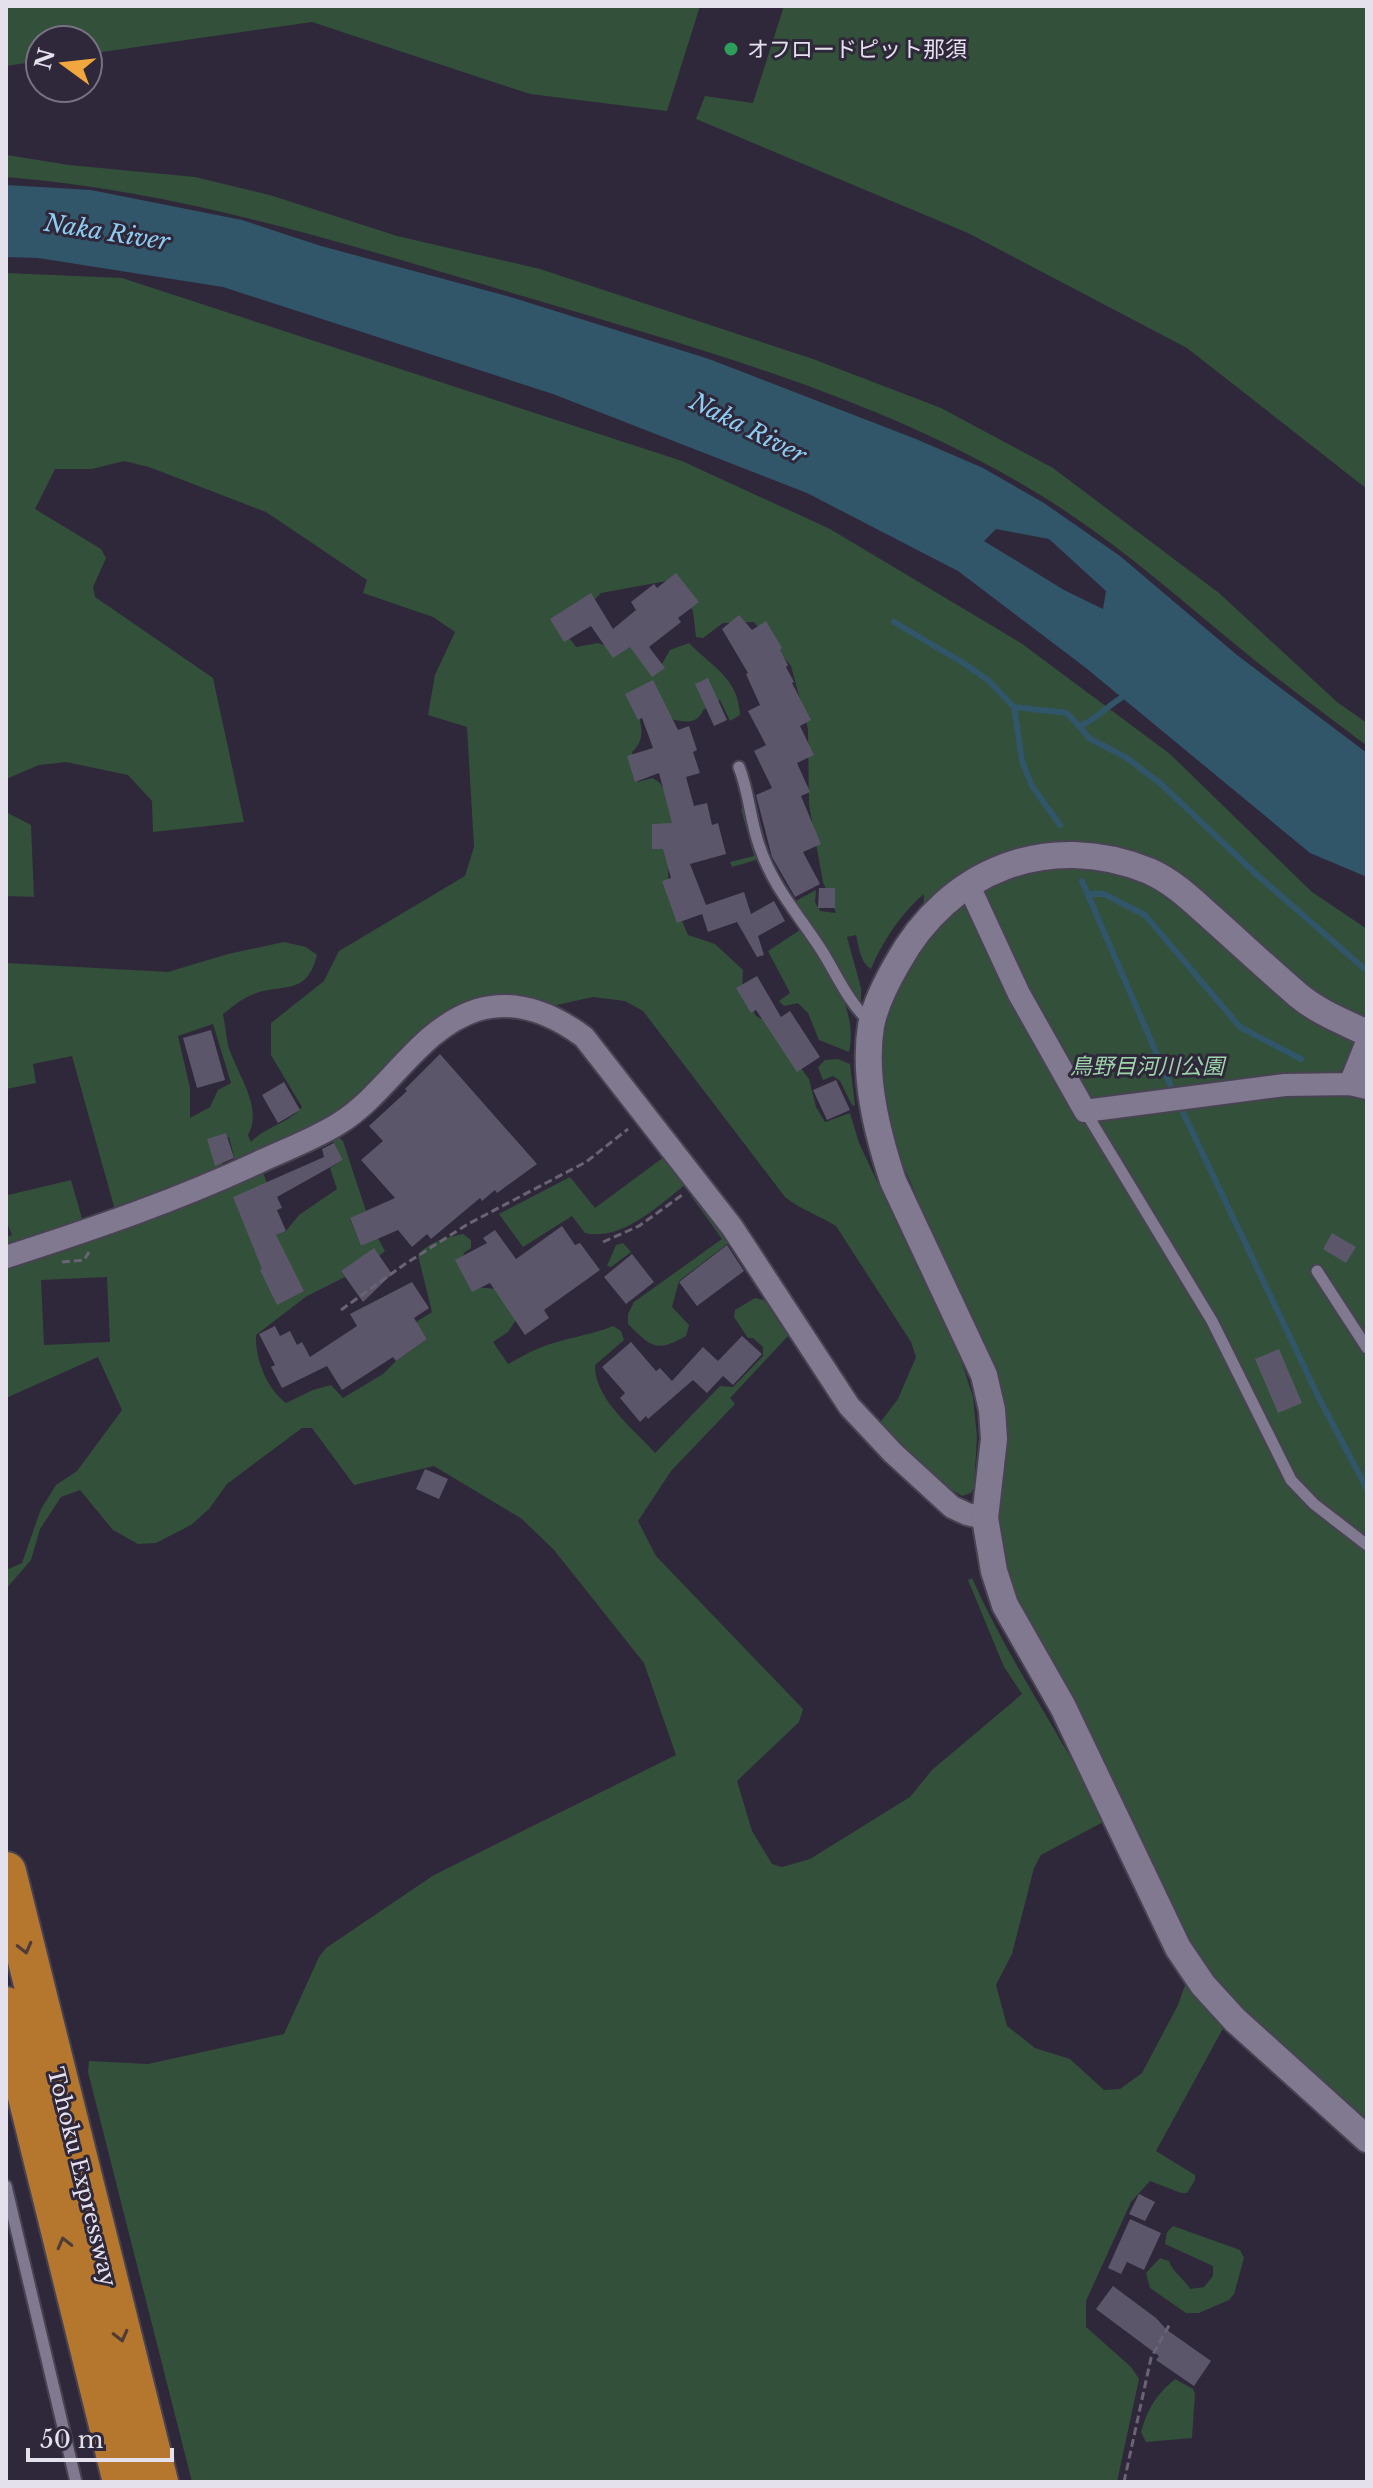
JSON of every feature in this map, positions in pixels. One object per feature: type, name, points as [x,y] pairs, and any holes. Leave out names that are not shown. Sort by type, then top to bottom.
[{"type":"highway","name":"Tohoku Expressway","points":[[6,1872],[158,2482]]},
{"type":"highway","name":"Tohoku Expressway","points":[[6,2007],[123,2482]]},
{"type":"street","points":[[1367,1033],[1327,1014],[1301,997],[1180,889],[1152,872],[1114,859],[1072,853],[1041,856],[1005,866],[968,884],[937,909],[907,946],[887,982],[871,1023],[868,1062],[876,1118],[889,1170],[984,1375],[992,1410],[994,1439],[985,1518],[994,1571],[1005,1605],[1063,1707],[1178,1948],[1203,1985],[1235,2020],[1367,2139]]},
{"type":"street","points":[[968,884],[1019,994],[1085,1111],[1285,1085],[1358,1086],[1367,1042]]},
{"type":"street","points":[[6,1257],[157,1207],[323,1132],[358,1109],[436,1032],[459,1017],[481,1009],[520,1007],[552,1016],[584,1037],[732,1227],[849,1406],[893,1453],[952,1507],[985,1518]]},
{"type":"lane","points":[[739,767],[747,788],[758,844],[772,878],[789,907],[821,949],[857,1010],[871,1023]]},
{"type":"lane","points":[[1085,1111],[1212,1321],[1291,1480],[1314,1504],[1367,1545]]},
{"type":"lane","points":[[1317,1271],[1367,1348]]},
{"type":"lane","points":[[6,2186],[76,2482]]},
{"type":"path","points":[[341,1310],[468,1224],[586,1162],[645,1116]]},
{"type":"path","points":[[603,1242],[639,1226],[698,1184]]},
{"type":"path","points":[[1124,2482],[1151,2358],[1171,2322]]},
{"type":"green space","points":[[6,6],[700,6],[667,111],[530,94],[312,22],[104,52],[104,24],[24,24],[24,63],[6,66]]},
{"type":"green space","points":[[784,6],[1367,6],[1367,489],[1187,348],[968,233],[696,119],[705,96],[753,103]]},
{"type":"green space","points":[[6,141],[7,155],[69,165],[195,177],[273,196],[397,236],[540,269],[813,359],[941,408],[1053,468],[1219,593],[1337,702],[1367,723],[1367,746],[1089,527],[1032,490],[910,427],[847,401],[716,355],[329,239],[137,194],[6,177]]},
{"type":"green space","name":"鳥野目河川公園","points":[[6,273],[122,278],[682,461],[830,529],[1021,643],[1170,754],[1312,892],[1367,929],[1367,2126],[1232,2012],[1156,2151],[1195,2175],[1195,2180],[1187,2193],[1150,2181],[1131,2202],[1086,2301],[1086,2327],[1131,2367],[1139,2379],[1117,2482],[192,2482],[88,2072],[89,2061],[148,2064],[284,2034],[326,1948],[434,1875],[676,1755],[644,1663],[554,1550],[522,1519],[434,1466],[354,1485],[312,1428],[302,1428],[227,1484],[209,1509],[191,1525],[156,1543],[138,1544],[113,1530],[80,1490],[61,1497],[40,1529],[31,1560],[6,1589],[6,1570],[22,1563],[41,1509],[56,1485],[77,1471],[122,1410],[98,1357],[6,1398],[6,1237],[12,1235],[6,1221],[6,1188],[8,1195],[71,1180],[83,1222],[115,1210],[72,1056],[33,1064],[36,1083],[6,1089],[6,963],[168,972],[228,954],[284,942],[306,947],[317,955],[306,978],[291,986],[249,996],[223,1014],[228,1045],[251,1102],[252,1124],[248,1135],[251,1142],[290,1117],[302,1107],[271,1055],[271,1023],[324,981],[339,951],[465,876],[474,847],[467,727],[428,715],[435,675],[455,632],[433,617],[363,593],[367,580],[266,512],[149,467],[124,461],[92,469],[55,469],[35,509],[101,549],[106,558],[93,587],[95,597],[213,678],[244,822],[153,832],[152,801],[128,775],[66,762],[39,765],[6,779]],"holes":[[[672,580],[693,611],[696,637],[703,638],[723,623],[754,622],[791,666],[808,729],[809,805],[823,882],[836,913],[820,911],[815,902],[816,890],[792,903],[838,967],[857,1000],[861,1000],[861,988],[847,937],[856,935],[862,958],[871,969],[893,928],[924,894],[921,950],[909,965],[893,999],[881,1046],[885,1098],[901,1160],[993,1374],[994,1540],[1015,1605],[1194,1960],[1178,2005],[1142,2073],[1120,2089],[1104,2090],[1070,2059],[1035,2048],[1007,2026],[996,1985],[1012,1954],[1034,1868],[1041,1855],[1105,1821],[1003,1640],[972,1578],[968,1580],[1004,1667],[1022,1694],[932,1770],[910,1797],[810,1859],[782,1867],[772,1864],[752,1831],[737,1781],[799,1722],[803,1709],[656,1556],[638,1521],[671,1471],[735,1404],[730,1398],[788,1336],[764,1300],[755,1298],[735,1310],[734,1317],[748,1338],[753,1338],[763,1347],[763,1356],[733,1387],[720,1386],[655,1453],[617,1413],[596,1378],[595,1365],[624,1340],[621,1331],[613,1326],[556,1342],[508,1364],[493,1342],[508,1332],[516,1320],[498,1289],[472,1287],[460,1267],[464,1253],[471,1248],[471,1240],[463,1234],[433,1243],[418,1255],[432,1312],[416,1322],[427,1339],[383,1374],[343,1398],[331,1385],[286,1403],[273,1390],[260,1363],[256,1335],[307,1296],[345,1277],[341,1271],[385,1251],[378,1238],[361,1246],[350,1219],[366,1211],[343,1141],[336,1135],[330,1136],[343,1160],[330,1168],[337,1189],[299,1215],[286,1231],[256,1244],[267,1183],[258,1160],[340,1114],[445,1013],[478,1000],[552,1006],[593,997],[625,1001],[643,1011],[785,1197],[836,1226],[911,1342],[916,1357],[898,1399],[879,1424],[943,1484],[962,1496],[971,1493],[974,1487],[977,1437],[973,1397],[961,1360],[859,1143],[850,1113],[825,1122],[816,1107],[809,1079],[767,1022],[756,1016],[742,989],[743,970],[715,944],[688,935],[668,888],[669,839],[676,820],[670,800],[660,783],[653,778],[637,782],[632,752],[640,741],[641,728],[634,702],[671,719],[691,721],[720,700],[730,721],[740,715],[734,691],[722,674],[689,643],[670,650],[659,669],[649,653],[650,645],[627,647],[620,651],[598,643],[576,647],[564,631],[601,593]],[[213,1024],[231,1083],[218,1090],[210,1107],[190,1118],[190,1088],[178,1036]],[[229,1137],[236,1165],[225,1169],[212,1141]],[[107,1277],[110,1342],[44,1345],[41,1280]]]},
{"type":"green space","points":[[746,807],[752,844],[759,859],[732,867],[730,862],[754,856],[741,809]]},
{"type":"green space","points":[[6,812],[31,825],[34,897],[6,896]]},
{"type":"green space","points":[[800,930],[838,987],[849,1019],[849,1052],[819,1040],[808,1013],[798,1003],[784,1006],[779,1001],[790,993],[768,951]]},
{"type":"green space","points":[[838,1059],[850,1064],[855,1106],[840,1081],[833,1076],[823,1080],[818,1067],[825,1060]]},
{"type":"green space","points":[[664,1157],[685,1185],[651,1212],[613,1232],[585,1233],[572,1216],[523,1247],[499,1214],[570,1177],[595,1208]]},
{"type":"green space","points":[[693,1195],[730,1242],[679,1281],[672,1307],[689,1325],[686,1336],[668,1345],[654,1345],[628,1324],[628,1314],[634,1302],[722,1239]]},
{"type":"green space","points":[[623,1243],[631,1252],[611,1267],[607,1266],[616,1245]]},
{"type":"green space","points":[[1173,2226],[1240,2250],[1244,2258],[1234,2294],[1229,2300],[1199,2313],[1186,2313],[1150,2288],[1146,2273],[1160,2258],[1169,2261],[1190,2289],[1204,2287],[1213,2276],[1213,2266],[1165,2244],[1167,2232]]},
{"type":"green space","points":[[1175,2379],[1193,2389],[1195,2394],[1192,2438],[1146,2442],[1141,2432],[1147,2416],[1158,2396]]},
{"type":"water","name":"Naka River","points":[[6,185],[91,190],[242,220],[321,246],[507,296],[709,359],[983,468],[1044,503],[1120,556],[1237,655],[1367,753],[1367,877],[1310,853],[1086,668],[958,571],[807,493],[553,394],[223,287],[38,258],[6,257]],"holes":[[[996,529],[1049,539],[1106,591],[1103,609],[1064,590],[984,541]]]},
{"type":"building","points":[[676,573],[699,602],[678,618],[681,622],[649,647],[665,668],[652,677],[630,647],[613,658],[591,626],[564,642],[550,619],[591,593],[613,629],[636,610],[631,602],[654,584],[657,588]]},
{"type":"building","points":[[739,615],[752,630],[766,621],[782,648],[780,650],[792,683],[811,720],[800,726],[814,755],[797,763],[810,792],[801,796],[821,844],[803,852],[820,884],[795,897],[772,857],[756,795],[772,788],[754,751],[766,745],[748,711],[760,705],[748,673],[722,629]]},
{"type":"building","points":[[708,678],[727,720],[714,726],[695,684]]},
{"type":"building","points":[[653,680],[678,730],[689,726],[700,773],[686,777],[694,806],[707,803],[712,825],[718,823],[726,854],[690,864],[706,905],[744,892],[751,914],[774,901],[785,921],[758,936],[764,955],[757,957],[737,922],[708,932],[702,914],[677,923],[662,881],[671,878],[663,849],[652,849],[652,824],[672,823],[659,773],[635,782],[627,756],[653,748],[642,718],[638,720],[625,694]]},
{"type":"building","points":[[819,888],[835,888],[835,908],[818,908]]},
{"type":"building","points":[[757,976],[781,1017],[790,1011],[820,1057],[797,1072],[756,1010],[751,1013],[736,988]]},
{"type":"building","points":[[211,1030],[225,1080],[197,1088],[183,1038]]},
{"type":"building","points":[[440,1054],[537,1164],[497,1193],[495,1190],[482,1201],[480,1198],[431,1239],[427,1234],[412,1247],[398,1230],[361,1246],[350,1218],[395,1198],[361,1160],[383,1141],[369,1126],[407,1091],[405,1089]]},
{"type":"building","points":[[836,1080],[850,1110],[827,1120],[813,1090]]},
{"type":"building","points":[[284,1082],[300,1110],[278,1123],[262,1095]]},
{"type":"building","points":[[226,1133],[234,1158],[215,1166],[207,1139]]},
{"type":"building","points":[[334,1143],[343,1160],[277,1197],[282,1208],[277,1210],[286,1231],[276,1235],[304,1291],[277,1305],[260,1270],[233,1197],[324,1157],[322,1149]]},
{"type":"building","points":[[562,1226],[575,1245],[580,1243],[600,1270],[544,1310],[549,1318],[525,1335],[490,1283],[472,1292],[455,1260],[487,1243],[483,1238],[495,1230],[516,1259]]},
{"type":"building","points":[[1332,1233],[1356,1247],[1346,1263],[1323,1249]]},
{"type":"building","points":[[727,1245],[744,1271],[697,1306],[679,1282]]},
{"type":"building","points":[[374,1248],[392,1274],[363,1302],[341,1271]]},
{"type":"building","points":[[632,1254],[654,1282],[626,1304],[604,1277]]},
{"type":"building","points":[[412,1282],[429,1308],[414,1318],[427,1339],[396,1361],[393,1357],[342,1390],[327,1366],[282,1388],[271,1367],[275,1365],[259,1334],[275,1326],[280,1336],[290,1331],[297,1345],[302,1342],[310,1357],[357,1326],[350,1314]]},
{"type":"building","points":[[742,1336],[762,1354],[733,1385],[723,1376],[707,1393],[693,1380],[648,1419],[646,1416],[640,1422],[620,1398],[625,1393],[602,1367],[631,1342],[656,1371],[660,1368],[672,1381],[703,1347],[718,1361]]},
{"type":"building","points":[[1279,1349],[1302,1403],[1278,1413],[1255,1359]]},
{"type":"building","points":[[425,1469],[448,1479],[439,1499],[416,1489]]},
{"type":"building","points":[[1139,2194],[1155,2202],[1145,2221],[1129,2214]]},
{"type":"building","points":[[1130,2219],[1161,2233],[1144,2270],[1127,2262],[1121,2274],[1108,2268]]},
{"type":"building","points":[[1113,2286],[1211,2361],[1194,2386],[1156,2360],[1159,2356],[1096,2309]]},
{"type":"waterway","points":[[894,622],[965,664],[989,681],[1014,707],[1067,713],[1079,726],[1121,698]]},
{"type":"waterway","points":[[1014,707],[1022,761],[1032,786],[1060,825]]},
{"type":"waterway","points":[[1079,726],[1089,738],[1127,758],[1160,783],[1256,874],[1367,971]]},
{"type":"waterway","points":[[1082,881],[1174,1094]]},
{"type":"waterway","points":[[1088,894],[1104,894],[1145,915],[1240,1027],[1301,1059]]},
{"type":"waterway","points":[[1179,1104],[1319,1398],[1367,1489]]},
{"type":"place","name":"オフロードピット那須","points":[[731,49]]}]
